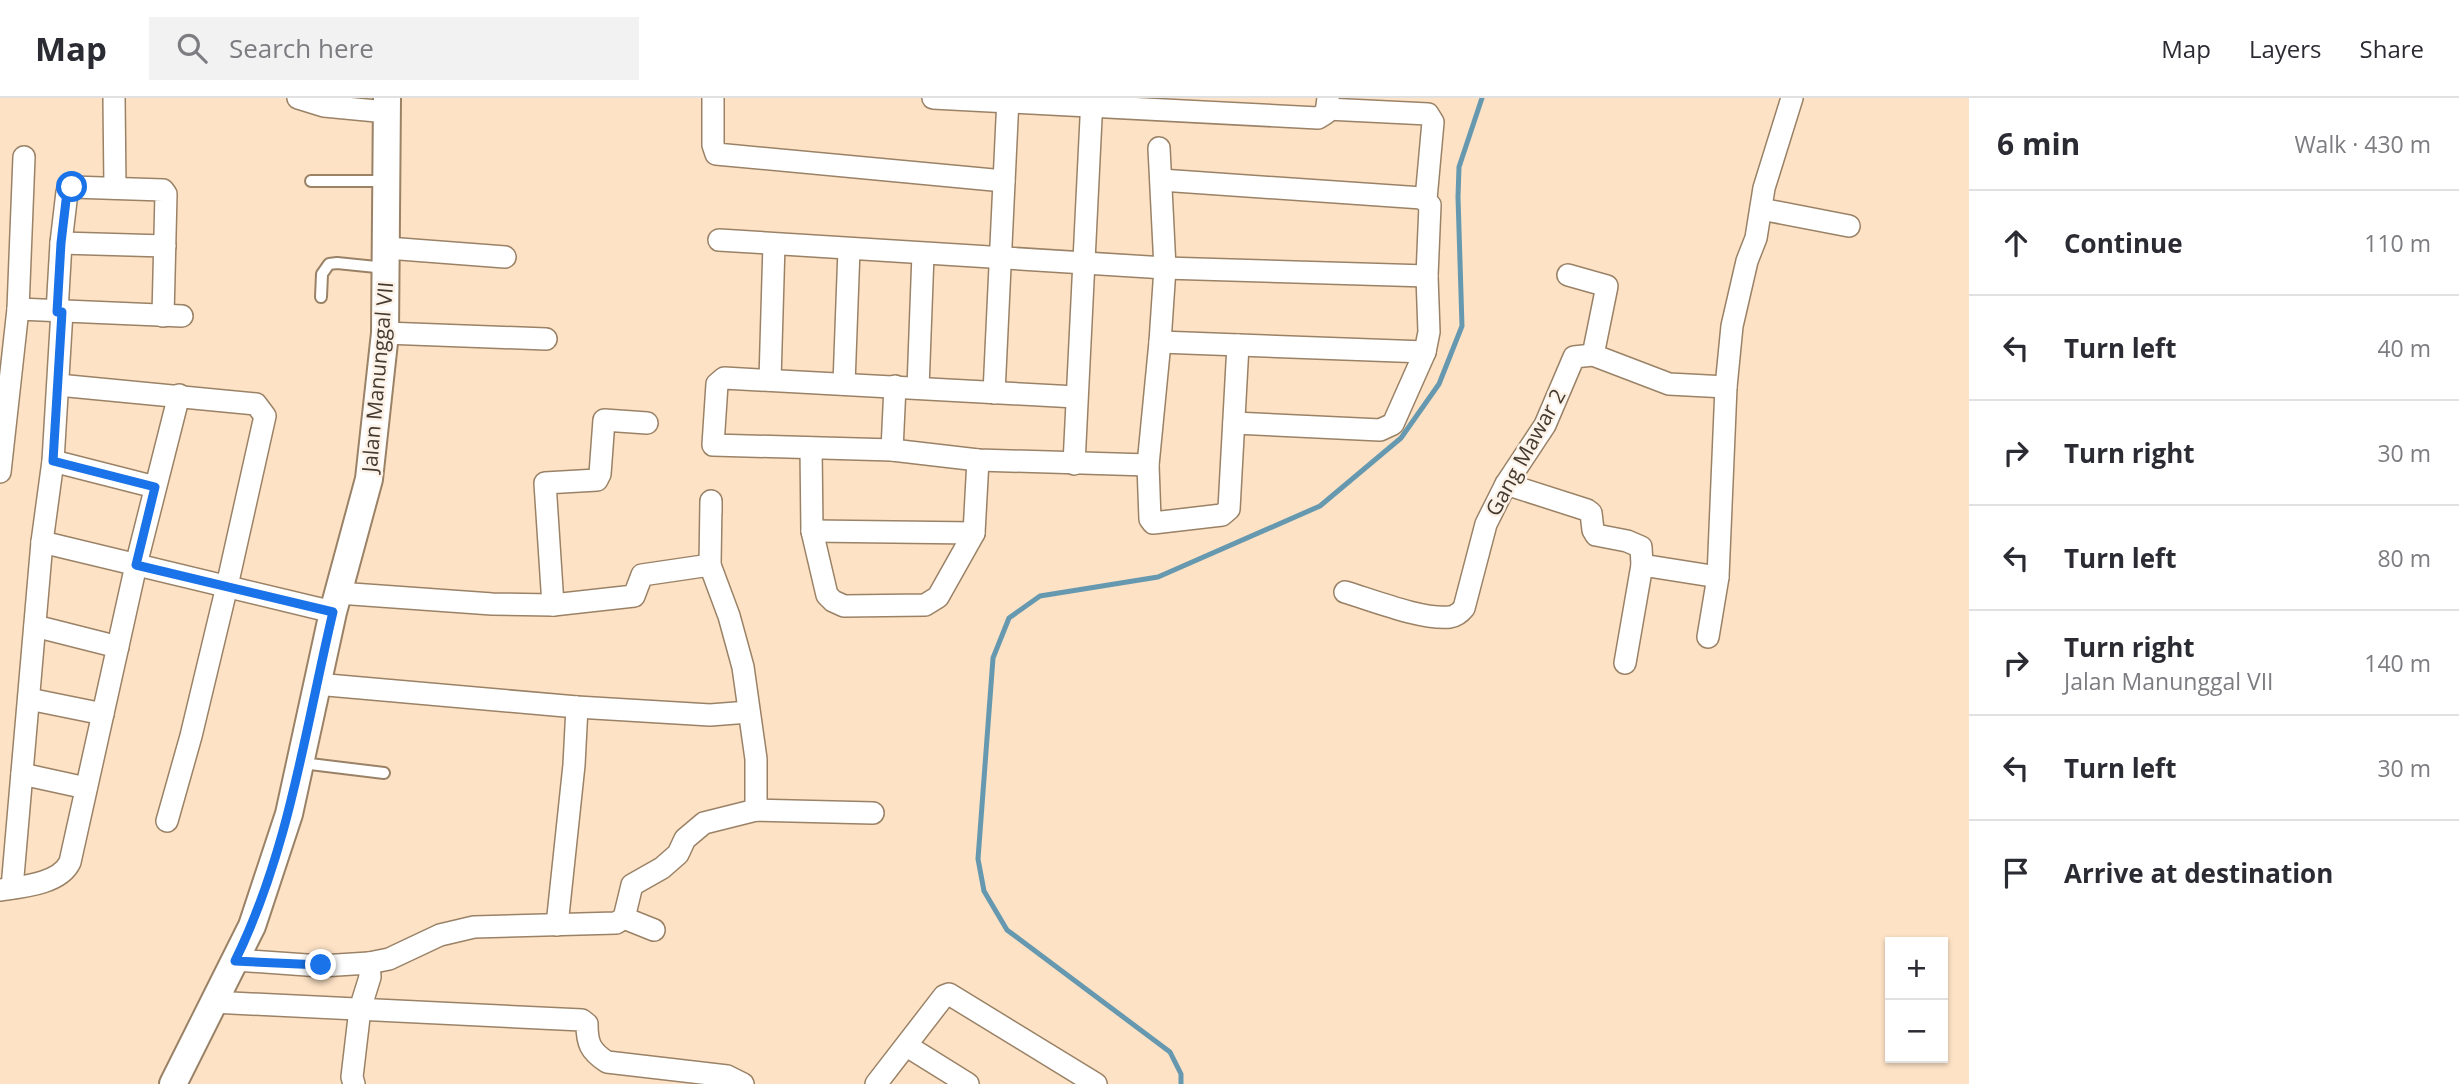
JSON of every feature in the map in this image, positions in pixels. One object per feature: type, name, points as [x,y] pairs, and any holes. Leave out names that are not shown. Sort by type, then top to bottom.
[{"type":"street","points":[[114,98],[116,188]]},
{"type":"street","points":[[298,98],[324,106],[387,105]]},
{"type":"street","points":[[713,98],[713,145],[716,154],[1004,181]]},
{"type":"street","points":[[933,98],[1092,103],[1318,118],[1324,115],[1327,104],[1428,114],[1433,122],[1426,199],[1430,209],[1427,276],[1430,327],[1425,352],[1395,421],[1390,427],[1380,430],[1234,423]]},
{"type":"street","points":[[1708,637],[1718,577],[1726,387],[1732,326],[1747,261],[1756,238],[1764,188],[1792,98]]},
{"type":"street","points":[[994,393],[1008,100]]},
{"type":"street","points":[[1074,464],[1092,103]]},
{"type":"street","name":"Jalan Manunggal VII","points":[[173,1084],[252,926],[289,814],[335,602],[369,479],[385,333],[387,105]]},
{"type":"street","points":[[1159,148],[1165,268],[1148,466],[1152,523],[1225,514],[1230,505],[1238,345]]},
{"type":"street","points":[[0,472],[18,309],[24,157]]},
{"type":"street","points":[[1161,180],[1426,199]]},
{"type":"street","points":[[18,309],[60,312],[172,316],[164,246],[165,192],[71,188],[67,195],[61,243],[60,312],[58,385],[53,461],[42,542],[22,774],[6,889],[45,881],[67,867],[136,565],[179,396]]},
{"type":"street","points":[[1761,209],[1849,226]]},
{"type":"street","points":[[719,240],[1165,268],[1427,276]]},
{"type":"street","points":[[61,243],[164,246]]},
{"type":"street","points":[[770,380],[774,244]]},
{"type":"street","points":[[844,384],[849,249]]},
{"type":"street","points":[[918,388],[923,254]]},
{"type":"street","points":[[386,258],[505,257]]},
{"type":"street","points":[[1567,275],[1607,286],[1593,355],[1670,384],[1726,387]]},
{"type":"street","points":[[385,333],[546,339]]},
{"type":"street","points":[[1160,342],[1425,352]]},
{"type":"street","name":"Gang Mawar 2","points":[[1345,592],[1427,616],[1452,617],[1459,614],[1464,608],[1486,524],[1506,484],[1545,425],[1574,357],[1593,355]]},
{"type":"street","points":[[1076,397],[770,380],[720,380],[717,388],[713,444],[892,450],[978,460],[1148,466]]},
{"type":"street","points":[[58,385],[256,404],[265,416],[188,748],[167,821]]},
{"type":"street","points":[[892,450],[895,386]]},
{"type":"street","points":[[553,605],[545,483],[597,480],[600,474],[603,421],[647,422]]},
{"type":"street","points":[[811,449],[812,530],[827,595],[844,606],[929,604],[938,597],[974,533],[978,460]]},
{"type":"street","points":[[53,461],[155,487]]},
{"type":"street","points":[[1506,484],[1587,510],[1591,513],[1596,535],[1627,541],[1641,547],[1642,565],[1625,663]]},
{"type":"street","points":[[711,513],[711,502],[710,565],[729,616],[743,667],[757,759],[756,810]]},
{"type":"street","points":[[812,530],[974,533]]},
{"type":"street","points":[[42,542],[227,586],[335,602],[553,605],[634,596],[642,575],[710,565]]},
{"type":"street","points":[[1642,565],[1718,577]]},
{"type":"street","points":[[35,626],[118,647]]},
{"type":"street","points":[[316,684],[577,707],[710,715],[749,712]]},
{"type":"street","points":[[29,699],[103,714]]},
{"type":"street","points":[[557,925],[574,765],[577,707]]},
{"type":"street","points":[[22,774],[86,788]]},
{"type":"street","points":[[235,961],[321,965],[369,963],[388,959],[440,935],[467,928],[616,923],[624,918],[632,885],[662,868],[678,854],[685,839],[704,823],[756,810],[873,813]]},
{"type":"street","points":[[624,918],[654,930]]},
{"type":"street","points":[[353,1083],[360,1009],[370,977],[369,963]]},
{"type":"street","points":[[876,1084],[944,996],[953,995],[1096,1084]]},
{"type":"street","points":[[212,1002],[582,1020],[587,1024],[588,1045],[593,1053],[607,1062],[727,1076],[743,1084]]},
{"type":"street","points":[[907,1046],[968,1084]]},
{"type":"lane","points":[[311,181],[387,181]]},
{"type":"lane","points":[[321,297],[322,274],[329,264],[386,258]]},
{"type":"lane","points":[[301,763],[384,773]]},
{"type":"waterway","points":[[1181,1084],[1181,1074],[1170,1052],[1007,930],[984,891],[978,859],[993,658],[1009,618],[1040,596],[1158,577],[1320,506],[1401,438],[1439,384],[1462,326],[1459,167],[1482,98]]},
{"type":"route","points":[[72,187],[67,192],[61,243],[57,312],[62,312],[53,461],[155,487],[136,565],[333,612],[289,814],[252,926],[235,961],[321,965]]}]
